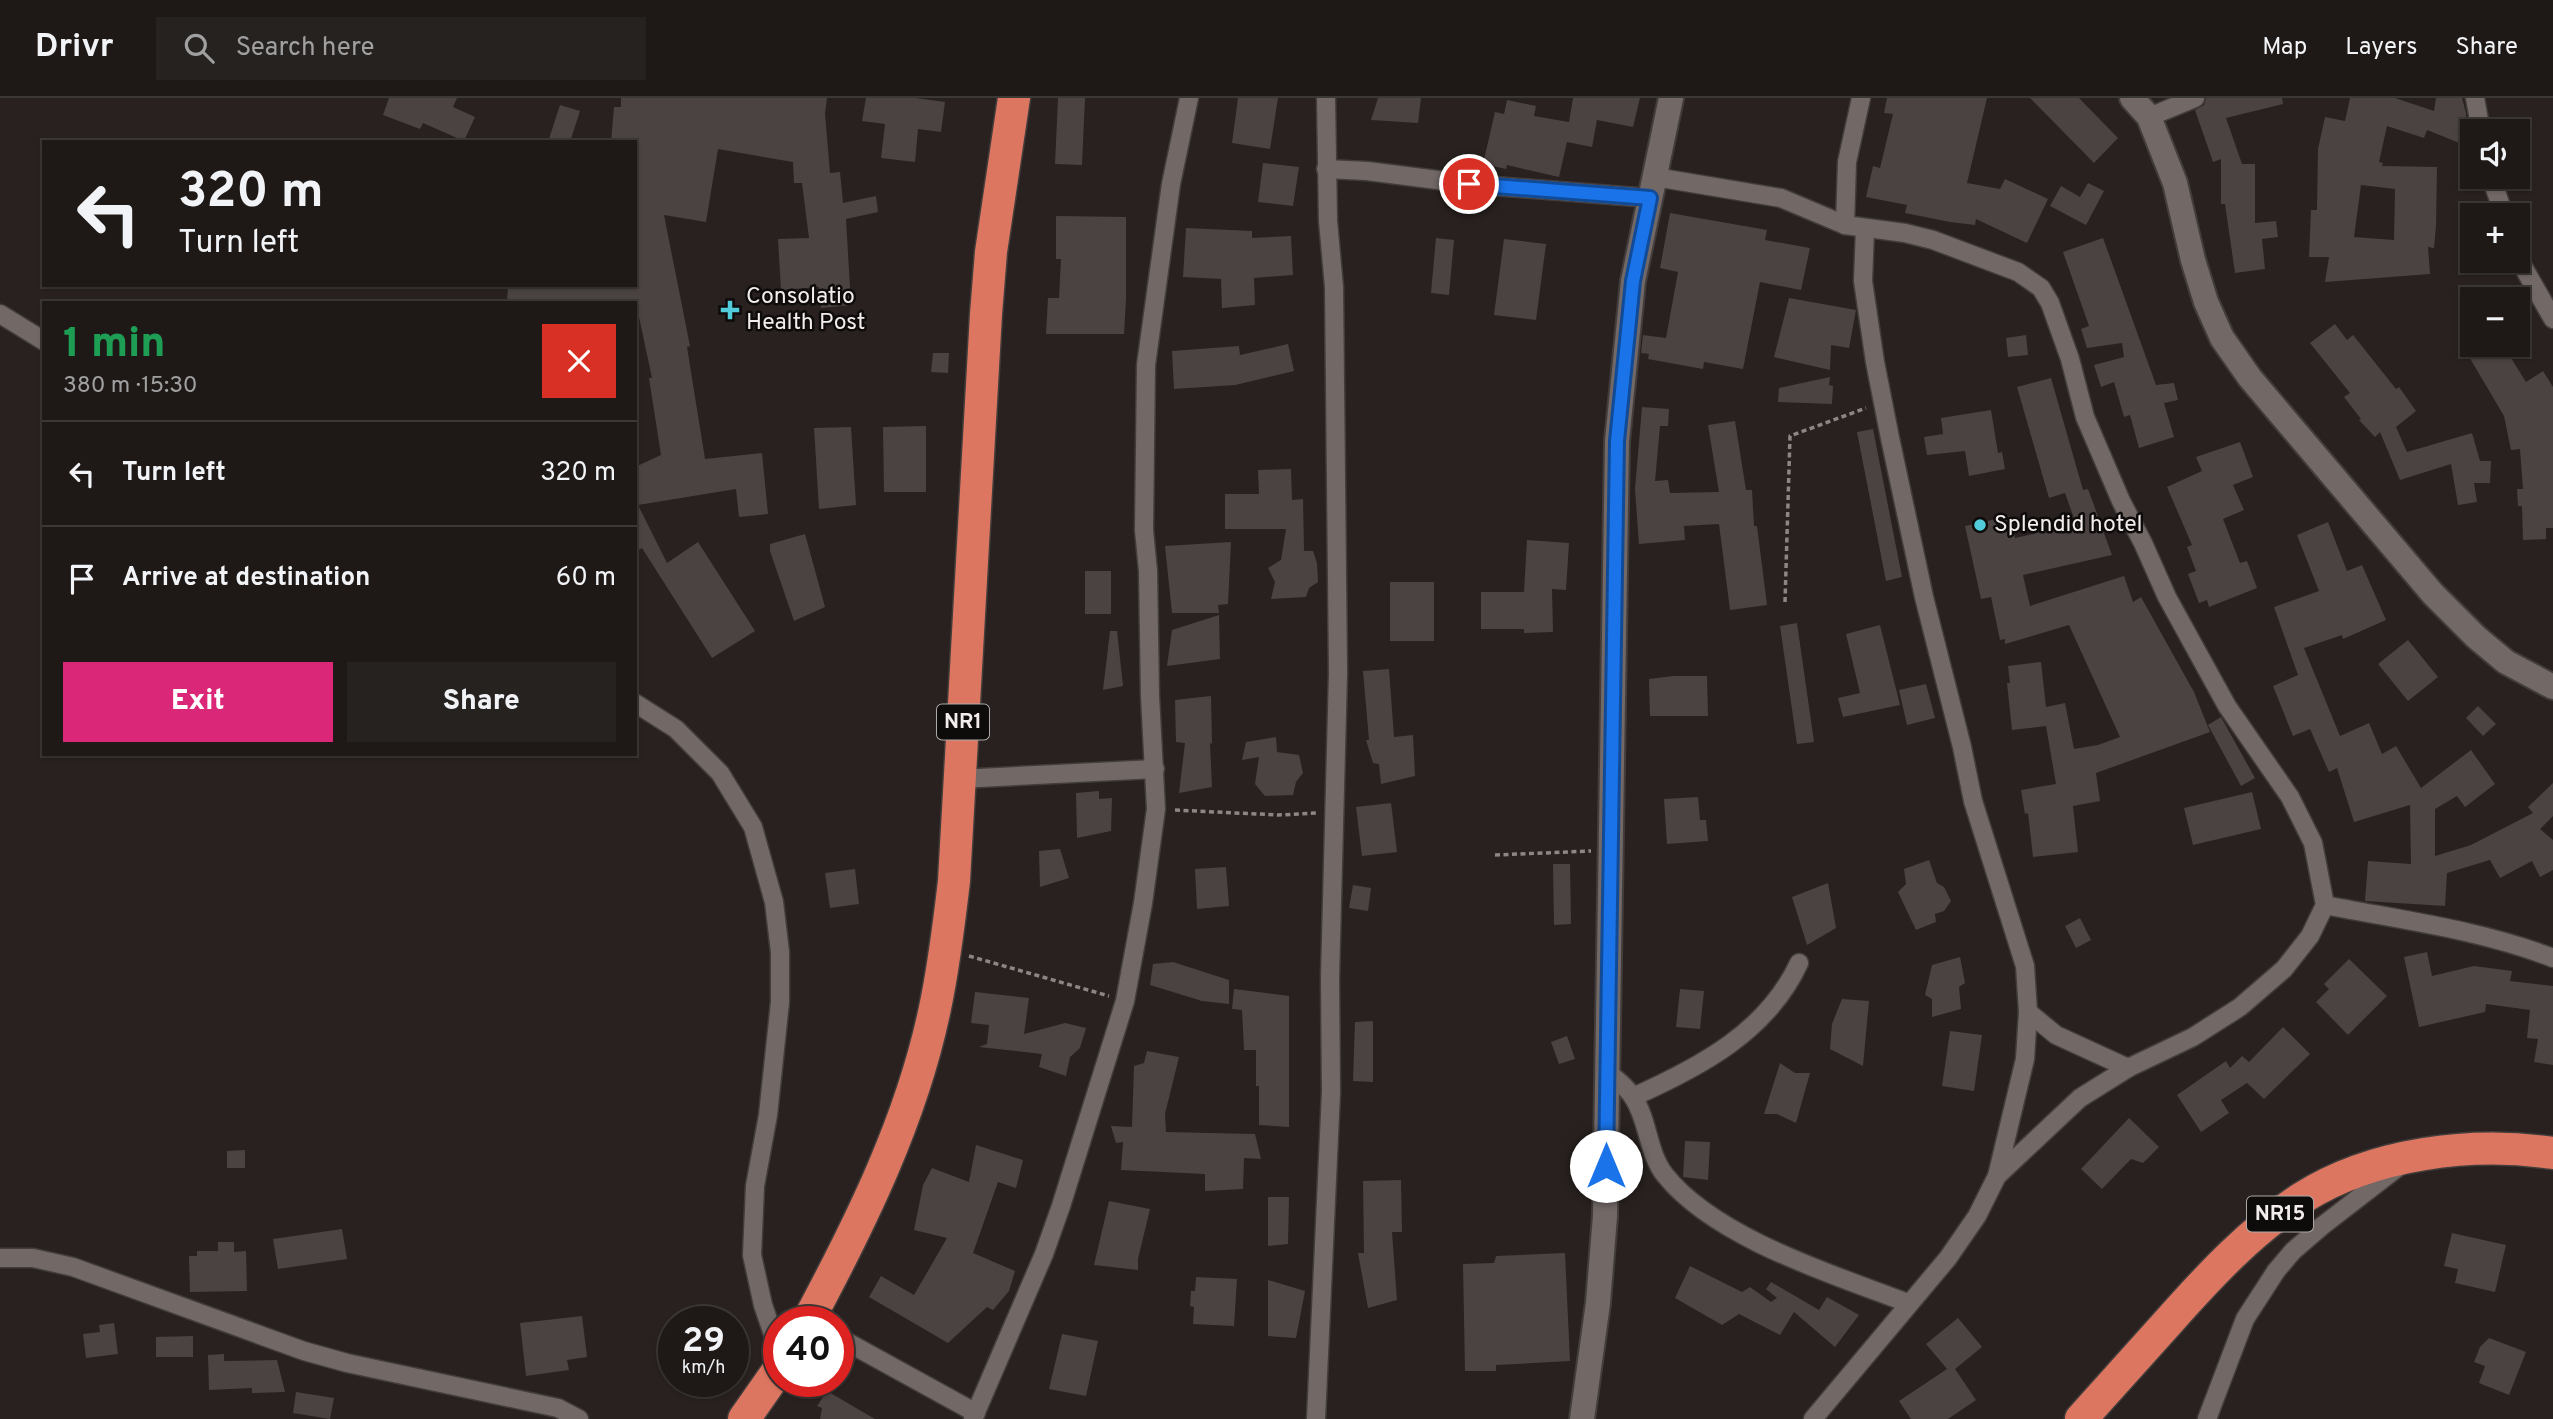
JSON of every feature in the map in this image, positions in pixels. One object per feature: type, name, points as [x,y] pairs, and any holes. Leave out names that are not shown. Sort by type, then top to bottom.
[{"type":"highway","name":"NR1","points":[[816,1306],[858,1224],[912,1094],[935,1010],[946,950],[954,881],[990,264],[1014,98]]},
{"type":"highway","name":"NR15","points":[[2081,1419],[2240,1246],[2302,1198],[2357,1172],[2412,1156],[2488,1148],[2553,1153]]},
{"type":"highway","points":[[744,1419],[763,1391]]},
{"type":"street","points":[[854,1346],[974,1416],[1044,1254],[1125,1000],[1143,903],[1156,809],[1150,696],[1148,571],[1144,530],[1146,365],[1171,184],[1189,98]]},
{"type":"street","points":[[1316,1419],[1331,1092],[1338,645],[1334,287],[1326,169],[1326,98]]},
{"type":"street","points":[[1582,1419],[1598,1303],[1605,1216],[1617,441],[1633,281],[1671,98]]},
{"type":"street","points":[[1845,225],[1847,162],[1861,98]]},
{"type":"street","points":[[2132,98],[2149,117],[2175,183],[2206,302],[2222,338],[2250,378],[2433,594],[2476,637],[2506,662],[2553,687]]},
{"type":"street","points":[[2149,117],[2194,98]]},
{"type":"street","points":[[2475,98],[2479,119]]},
{"type":"street","points":[[1326,169],[1367,171],[1469,184],[1653,187],[1781,198],[1845,225],[1905,233],[1933,240],[2018,272],[2041,288],[2050,303],[2070,359],[2085,416],[2121,501],[2167,597],[2227,706],[2290,797],[2313,843],[2325,905],[2310,936],[2284,970],[2240,1007],[2193,1037],[2128,1068],[2080,1098],[1997,1176]]},
{"type":"street","points":[[1813,1419],[1948,1258],[1977,1216],[1997,1176],[2025,1059],[2028,1012],[2025,966],[1973,801],[1892,450],[1863,281],[1865,229]]},
{"type":"street","points":[[2525,273],[2553,319]]},
{"type":"street","points":[[0,314],[42,340]]},
{"type":"street","points":[[637,704],[676,729],[720,773],[753,827],[774,902],[780,952],[779,1002],[768,1115],[755,1186],[752,1255],[763,1306]]},
{"type":"street","points":[[960,779],[1155,769]]},
{"type":"street","points":[[2325,905],[2486,937],[2553,958]]},
{"type":"street","points":[[1633,1097],[1709,1060],[1738,1039],[1772,1008],[1789,984],[1799,963]]},
{"type":"street","points":[[2028,1012],[2056,1035],[2128,1068]]},
{"type":"street","points":[[1606,1071],[1633,1097],[1659,1167],[1677,1189],[1703,1211],[1733,1230],[1797,1259],[1908,1303]]},
{"type":"street","points":[[2207,1419],[2245,1319],[2276,1271],[2293,1251],[2322,1226],[2412,1156]]},
{"type":"street","points":[[0,1258],[33,1258],[73,1267],[304,1351],[347,1363],[558,1408],[579,1419]]},
{"type":"path","points":[[1785,602],[1790,436],[1873,405]]},
{"type":"path","points":[[1156,809],[1278,815],[1335,813]]},
{"type":"path","points":[[1495,855],[1611,850]]},
{"type":"path","points":[[946,950],[1125,1000]]},
{"type":"building","points":[[389,98],[457,98],[453,107],[475,117],[464,140],[462,140],[423,123],[420,129],[383,115]]},
{"type":"building","points":[[621,98],[827,98],[825,114],[830,173],[840,172],[843,203],[876,196],[878,212],[846,219],[851,305],[821,308],[819,287],[781,290],[778,239],[809,238],[802,183],[794,183],[793,162],[718,149],[706,222],[664,215],[690,346],[687,347],[705,459],[762,453],[768,514],[739,517],[736,489],[638,505],[667,563],[698,542],[755,631],[712,658],[642,548],[637,551],[637,466],[661,455],[649,378],[652,378],[637,301],[507,301],[508,287],[637,287],[637,140],[611,140],[614,107],[621,107]]},
{"type":"building","points":[[866,98],[916,98],[945,102],[941,132],[918,129],[915,162],[881,158],[885,124],[862,121]]},
{"type":"building","points":[[1058,98],[1085,98],[1082,165],[1055,164]]},
{"type":"building","points":[[1238,98],[1278,98],[1270,149],[1232,143]]},
{"type":"building","points":[[1378,98],[1421,98],[1418,123],[1371,120]]},
{"type":"building","points":[[1573,98],[1640,98],[1633,127],[1597,120],[1592,147],[1567,142],[1559,177],[1507,165],[1506,169],[1483,164],[1495,112],[1504,114],[1507,100],[1536,106],[1534,116],[1569,122]]},
{"type":"building","points":[[1887,98],[1987,98],[1967,183],[2000,189],[2005,179],[2048,199],[2027,243],[1976,219],[1975,225],[1905,213],[1907,205],[1866,197],[1873,166],[1880,168],[1893,114],[1884,113]]},
{"type":"building","points":[[2030,98],[2079,98],[2118,138],[2094,163]]},
{"type":"building","points":[[2206,98],[2282,98],[2283,104],[2226,118],[2242,164],[2255,164],[2255,223],[2276,221],[2278,237],[2262,239],[2265,269],[2235,273],[2225,204],[2221,204],[2221,159],[2213,162],[2195,110],[2204,105]]},
{"type":"building","points":[[2350,98],[2395,98],[2434,111],[2436,98],[2462,98],[2466,119],[2460,119],[2460,143],[2427,130],[2424,138],[2387,126],[2379,162],[2383,163],[2382,166],[2437,167],[2434,248],[2428,247],[2430,274],[2325,282],[2329,257],[2309,257],[2311,210],[2317,210],[2318,149],[2325,117],[2345,121]],"holes":[[[2361,185],[2395,189],[2394,240],[2354,237]]]},
{"type":"building","points":[[560,105],[580,111],[571,140],[549,140]]},
{"type":"building","points":[[1263,163],[1299,167],[1293,206],[1258,202]]},
{"type":"building","points":[[2088,183],[2104,191],[2086,225],[2050,206],[2061,186],[2080,197]]},
{"type":"building","points":[[1670,213],[1767,230],[1765,240],[1810,248],[1801,290],[1760,282],[1743,369],[1704,362],[1703,369],[1648,359],[1649,354],[1641,353],[1643,335],[1666,338],[1678,272],[1660,268]]},
{"type":"building","points":[[1056,216],[1126,217],[1124,334],[1046,334],[1048,298],[1059,298],[1061,259],[1056,259]]},
{"type":"building","points":[[1186,228],[1252,231],[1252,238],[1291,236],[1293,275],[1254,278],[1255,305],[1222,308],[1221,279],[1183,277]]},
{"type":"building","points":[[1436,238],[1454,240],[1449,295],[1431,293]]},
{"type":"building","points":[[2103,238],[2156,385],[2174,383],[2178,400],[2164,403],[2174,437],[2139,448],[2130,415],[2124,417],[2114,382],[2101,387],[2094,365],[2124,357],[2122,343],[2087,348],[2081,329],[2089,326],[2063,252]]},
{"type":"building","points":[[1504,239],[1546,244],[1536,320],[1494,315]]},
{"type":"building","points":[[1789,298],[1856,310],[1849,348],[1831,345],[1830,370],[1774,357]]},
{"type":"building","points":[[2335,324],[2347,340],[2353,335],[2396,389],[2399,387],[2416,411],[2396,427],[2407,452],[2472,433],[2480,461],[2491,461],[2490,483],[2474,483],[2477,502],[2458,505],[2451,464],[2400,480],[2380,432],[2375,437],[2359,420],[2361,419],[2344,397],[2350,393],[2310,343]]},
{"type":"building","points":[[2026,335],[2028,355],[2008,357],[2006,338]]},
{"type":"building","points":[[1288,344],[1294,371],[1235,385],[1174,389],[1172,351],[1239,346],[1240,355]]},
{"type":"building","points":[[933,353],[949,353],[948,373],[931,372]]},
{"type":"building","points":[[2469,357],[2510,357],[2526,382],[2543,371],[2553,387],[2553,528],[2546,528],[2546,539],[2523,540],[2522,506],[2518,506],[2517,489],[2523,489],[2520,449],[2511,450],[2504,416]]},
{"type":"building","points":[[1830,377],[1829,385],[1833,386],[1832,404],[1778,402],[1779,388]]},
{"type":"building","points":[[2051,378],[2083,490],[2088,489],[2112,555],[2023,575],[2030,606],[2124,576],[2133,602],[2141,597],[2194,692],[2210,732],[2096,773],[2100,801],[2073,806],[2078,852],[2033,857],[2028,813],[2025,814],[2021,790],[2056,784],[2046,726],[2012,730],[2008,666],[2041,662],[2046,707],[2065,703],[2074,749],[2098,745],[2120,737],[2069,625],[2005,644],[2005,639],[2000,640],[1991,597],[1981,599],[1965,526],[2010,516],[2015,538],[2076,524],[2065,493],[2049,498],[2017,387]]},
{"type":"building","points":[[1642,407],[1669,409],[1668,426],[1660,426],[1655,481],[1668,480],[1670,493],[1719,492],[1708,425],[1735,421],[1746,490],[1752,490],[1754,526],[1757,526],[1767,605],[1730,610],[1719,524],[1684,526],[1685,540],[1639,544],[1635,489]]},
{"type":"building","points":[[1991,410],[1998,453],[2002,452],[2005,469],[1969,476],[1965,451],[1927,455],[1924,437],[1943,434],[1941,418]]},
{"type":"building","points":[[926,426],[926,492],[884,492],[883,427]]},
{"type":"building","points":[[851,427],[856,505],[819,509],[814,428]]},
{"type":"building","points":[[1873,429],[1902,577],[1886,581],[1857,432]]},
{"type":"building","points":[[2240,442],[2253,477],[2233,485],[2244,510],[2223,519],[2240,563],[2247,561],[2257,588],[2209,607],[2207,600],[2199,603],[2188,574],[2196,571],[2187,547],[2192,545],[2167,487],[2202,471],[2196,457]]},
{"type":"building","points":[[1291,469],[1292,500],[1303,499],[1304,551],[1313,551],[1318,582],[1309,588],[1306,597],[1271,599],[1275,582],[1268,568],[1281,560],[1286,529],[1225,529],[1225,494],[1259,494],[1258,470]]},
{"type":"building","points":[[2328,522],[2347,571],[2362,565],[2386,620],[2343,639],[2342,635],[2304,648],[2340,736],[2369,723],[2382,754],[2396,746],[2421,788],[2471,750],[2495,784],[2465,807],[2457,796],[2435,809],[2435,856],[2471,845],[2533,813],[2528,807],[2553,783],[2553,816],[2540,829],[2553,840],[2553,870],[2540,877],[2532,861],[2500,878],[2490,860],[2447,873],[2445,906],[2365,901],[2368,861],[2411,864],[2410,805],[2354,822],[2337,768],[2329,772],[2310,729],[2293,736],[2273,686],[2298,675],[2274,607],[2319,591],[2297,535]]},
{"type":"building","points":[[805,534],[825,607],[794,621],[770,544]]},
{"type":"building","points":[[1527,540],[1569,543],[1566,590],[1552,589],[1553,632],[1524,633],[1524,629],[1481,629],[1481,592],[1524,592]]},
{"type":"building","points":[[1231,542],[1228,604],[1218,605],[1219,613],[1172,613],[1165,546]]},
{"type":"building","points":[[1085,571],[1111,571],[1111,614],[1085,614]]},
{"type":"building","points":[[1390,582],[1434,582],[1434,641],[1390,641]]},
{"type":"building","points":[[1219,615],[1220,659],[1167,666],[1172,630]]},
{"type":"building","points":[[1797,623],[1814,742],[1797,744],[1780,626]]},
{"type":"building","points":[[1880,625],[1900,705],[1843,717],[1838,698],[1860,693],[1846,634]]},
{"type":"building","points":[[1110,631],[1117,631],[1123,686],[1103,690]]},
{"type":"building","points":[[2408,640],[2438,677],[2408,701],[2378,664]]},
{"type":"building","points":[[1389,669],[1394,737],[1413,735],[1415,776],[1381,784],[1379,764],[1373,763],[1366,740],[1369,740],[1363,671]]},
{"type":"building","points":[[1707,676],[1708,716],[1650,716],[1649,679]]},
{"type":"building","points":[[1926,684],[1935,718],[1907,725],[1899,690]]},
{"type":"building","points":[[1211,696],[1212,787],[1179,793],[1185,743],[1176,742],[1175,700]]},
{"type":"building","points":[[2478,706],[2496,724],[2483,736],[2466,718]]},
{"type":"building","points":[[2221,717],[2255,778],[2241,786],[2208,725]]},
{"type":"building","points":[[1276,737],[1277,752],[1299,755],[1303,773],[1296,782],[1293,795],[1265,796],[1255,784],[1259,757],[1242,760],[1246,742]]},
{"type":"building","points":[[1099,791],[1099,799],[1112,798],[1111,831],[1077,838],[1076,793]]},
{"type":"building","points":[[2252,792],[2261,829],[2193,845],[2184,808]]},
{"type":"building","points":[[1698,797],[1700,820],[1706,820],[1708,841],[1667,844],[1664,799]]},
{"type":"building","points":[[1391,803],[1397,852],[1362,856],[1356,807]]},
{"type":"building","points":[[1060,849],[1069,878],[1040,887],[1039,851]]},
{"type":"building","points":[[1929,860],[1937,883],[1944,887],[1951,901],[1944,911],[1935,914],[1936,922],[1916,930],[1898,892],[1906,884],[1904,869]]},
{"type":"building","points":[[1553,864],[1570,864],[1571,924],[1554,925]]},
{"type":"building","points":[[1226,867],[1229,906],[1197,909],[1195,869]]},
{"type":"building","points":[[855,869],[859,904],[830,908],[825,873]]},
{"type":"building","points":[[1828,883],[1836,928],[1807,945],[1792,897]]},
{"type":"building","points":[[1353,885],[1371,888],[1368,911],[1349,908]]},
{"type":"building","points":[[2080,918],[2091,940],[2076,948],[2065,926]]},
{"type":"building","points":[[2427,952],[2432,976],[2474,966],[2512,971],[2510,981],[2553,986],[2553,1065],[2534,1062],[2538,1039],[2527,1038],[2530,1010],[2486,1004],[2485,1012],[2419,1027],[2404,957]]},
{"type":"building","points":[[1960,957],[1965,983],[1959,987],[1961,1009],[1932,1017],[1932,999],[1925,995],[1932,965]]},
{"type":"building","points":[[2349,959],[2387,996],[2348,1035],[2316,1002],[2329,989],[2324,984]]},
{"type":"building","points":[[1173,962],[1229,980],[1229,1004],[1202,1001],[1150,985],[1153,964]]},
{"type":"building","points":[[1234,989],[1289,996],[1289,1127],[1259,1125],[1256,1050],[1244,1050],[1242,1010],[1232,1009]]},
{"type":"building","points":[[1680,989],[1704,991],[1700,1029],[1676,1027]]},
{"type":"building","points":[[975,992],[1029,998],[1024,1034],[1065,1023],[1086,1028],[1080,1048],[1070,1057],[1066,1076],[1039,1067],[1042,1054],[979,1047],[987,1044],[989,1025],[971,1023]]},
{"type":"building","points":[[1842,999],[1869,1001],[1863,1066],[1830,1049],[1832,1024]]},
{"type":"building","points":[[1373,1021],[1373,1082],[1353,1081],[1355,1022]]},
{"type":"building","points":[[2283,1027],[2310,1054],[2264,1099],[2247,1083],[2221,1100],[2229,1113],[2201,1132],[2177,1095],[2226,1061],[2230,1068],[2242,1056],[2249,1062]]},
{"type":"building","points":[[1950,1031],[1982,1035],[1974,1091],[1942,1086]]},
{"type":"building","points":[[1567,1036],[1575,1059],[1559,1064],[1551,1042]]},
{"type":"building","points":[[1147,1051],[1179,1057],[1165,1114],[1166,1132],[1255,1134],[1261,1159],[1244,1158],[1243,1189],[1205,1191],[1205,1174],[1121,1170],[1123,1142],[1116,1143],[1111,1126],[1132,1127],[1134,1066],[1144,1063]]},
{"type":"building","points":[[1780,1063],[1795,1073],[1810,1073],[1796,1123],[1777,1114],[1764,1114]]},
{"type":"building","points":[[2129,1118],[2159,1147],[2143,1163],[2131,1159],[2102,1189],[2081,1169]]},
{"type":"building","points":[[1685,1141],[1710,1142],[1708,1180],[1683,1177]]},
{"type":"building","points":[[976,1145],[1023,1160],[1016,1188],[998,1182],[973,1253],[1015,1271],[1009,1291],[993,1310],[987,1307],[948,1343],[869,1297],[881,1276],[914,1295],[947,1238],[914,1230],[923,1185],[932,1168],[969,1182]]},
{"type":"building","points":[[245,1150],[245,1168],[227,1168],[227,1151]]},
{"type":"building","points":[[1401,1180],[1402,1232],[1392,1232],[1397,1300],[1368,1308],[1358,1253],[1364,1253],[1363,1181]]},
{"type":"building","points":[[1268,1197],[1289,1197],[1288,1244],[1268,1246]]},
{"type":"building","points":[[1109,1201],[1150,1209],[1138,1259],[1138,1270],[1094,1265]]},
{"type":"building","points":[[342,1229],[347,1259],[278,1269],[273,1239]]},
{"type":"building","points":[[2452,1233],[2506,1245],[2495,1292],[2455,1283],[2458,1269],[2444,1266]]},
{"type":"building","points":[[218,1242],[234,1242],[234,1252],[246,1251],[247,1291],[190,1292],[189,1256],[197,1256],[197,1251],[218,1251]]},
{"type":"building","points":[[1565,1253],[1570,1361],[1496,1365],[1496,1371],[1465,1371],[1463,1264],[1494,1263],[1496,1256]]},
{"type":"building","points":[[1690,1266],[1742,1292],[1750,1287],[1771,1302],[1777,1298],[1766,1289],[1771,1282],[1819,1310],[1827,1297],[1859,1315],[1835,1347],[1794,1312],[1780,1335],[1739,1314],[1722,1325],[1675,1298]]},
{"type":"building","points":[[1196,1277],[1237,1279],[1234,1326],[1193,1324],[1194,1307],[1190,1306]]},
{"type":"building","points":[[1268,1280],[1305,1291],[1296,1338],[1268,1336]]},
{"type":"building","points":[[582,1316],[587,1357],[567,1360],[569,1370],[526,1376],[520,1323]]},
{"type":"building","points":[[1958,1318],[1982,1347],[1955,1369],[1976,1400],[1948,1419],[1911,1419],[1899,1401],[1947,1369],[1926,1344]]},
{"type":"building","points":[[114,1323],[118,1354],[86,1358],[83,1334],[100,1332],[99,1325]]},
{"type":"building","points":[[1062,1334],[1098,1341],[1086,1396],[1049,1389]]},
{"type":"building","points":[[193,1336],[193,1357],[156,1357],[156,1337]]},
{"type":"building","points":[[2489,1338],[2526,1352],[2509,1395],[2479,1383],[2485,1366],[2474,1362],[2480,1347]]},
{"type":"building","points":[[224,1354],[224,1361],[277,1360],[285,1392],[252,1393],[252,1388],[209,1390],[208,1355]]},
{"type":"building","points":[[296,1392],[334,1398],[330,1419],[293,1413]]},
{"type":"building","points":[[823,1397],[837,1397],[875,1419],[820,1419],[822,1408],[817,1406]]},
{"type":"place","name":"Consolatio Health Post","points":[[730,310]]},
{"type":"place","name":"Splendid hotel","points":[[1980,525]]},
{"type":"route","points":[[1469,184],[1650,198],[1633,281],[1617,441],[1606,1166]]}]
